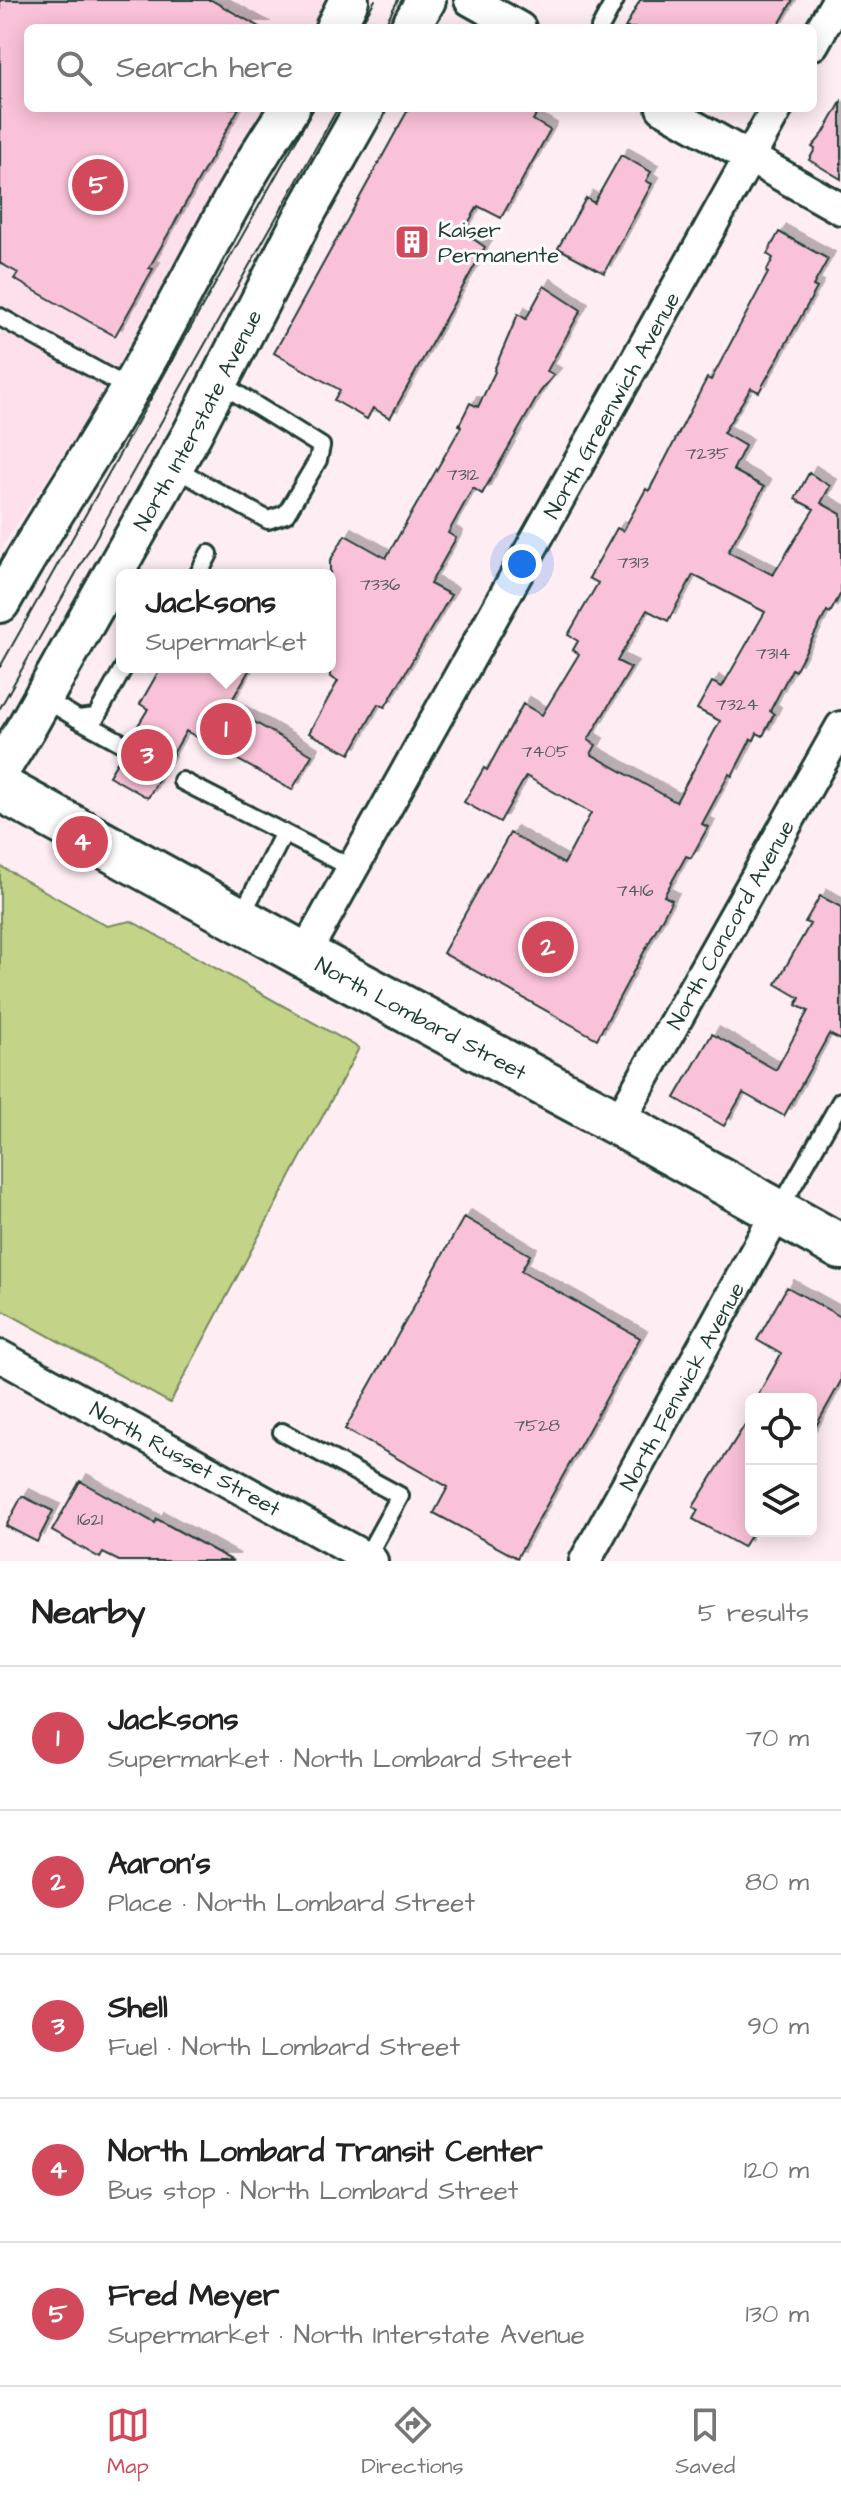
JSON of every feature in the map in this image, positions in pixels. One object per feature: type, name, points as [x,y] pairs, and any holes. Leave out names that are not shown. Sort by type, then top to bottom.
[{"type":"main road","name":"North Lombard Street","points":[[0,788],[841,1247]]},
{"type":"street","points":[[337,24],[349,0]]},
{"type":"street","points":[[412,24],[426,0]]},
{"type":"street","points":[[470,0],[513,16]]},
{"type":"street","points":[[817,37],[838,0]]},
{"type":"street","points":[[0,603],[38,535],[130,389],[243,180],[287,112]]},
{"type":"street","name":"North Interstate Avenue","points":[[121,569],[304,216],[363,112]]},
{"type":"street","points":[[669,112],[841,209]]},
{"type":"street","name":"North Greenwich Avenue","points":[[304,955],[775,112]]},
{"type":"street","name":"North Interstate Avenue","points":[[0,770],[116,579]]},
{"type":"street","name":"North Concord Avenue","points":[[618,1123],[841,727]]},
{"type":"street","name":"North Fenwick Avenue","points":[[585,1561],[778,1211]]},
{"type":"street","name":"North Russet Street","points":[[0,1356],[369,1559]]},
{"type":"lane","points":[[602,24],[615,0]]},
{"type":"lane","points":[[0,317],[130,389]]},
{"type":"lane","points":[[172,467],[268,520],[286,514],[318,460],[321,446],[218,382]]},
{"type":"lane","points":[[201,569],[209,554]]},
{"type":"lane","points":[[78,719],[96,717],[121,673]]},
{"type":"lane","points":[[43,698],[122,743]]},
{"type":"lane","points":[[182,781],[352,868]]},
{"type":"lane","points":[[239,919],[284,833]]},
{"type":"lane","points":[[778,1211],[841,1101]]},
{"type":"lane","points":[[282,1432],[400,1496],[369,1559]]},
{"type":"shaded area","points":[[0,0],[327,0],[313,24],[24,24],[24,112],[264,112],[91,412],[0,550]]},
{"type":"green space","points":[[0,866],[107,926],[131,921],[359,1048],[170,1403],[0,1309]]},
{"type":"building","points":[[0,0],[211,0],[254,24],[24,24],[24,112],[237,112],[149,268],[153,269],[115,336],[14,279],[18,273],[0,263]]},
{"type":"building","points":[[640,0],[793,0],[779,24],[627,24]]},
{"type":"building","points":[[841,102],[841,179],[809,160],[815,149],[812,147]]},
{"type":"building","name":"Kaiser Permanente","points":[[407,112],[538,112],[533,120],[550,130],[501,218],[478,206],[463,232],[485,247],[390,418],[373,408],[367,419],[334,400],[340,390],[274,353]]},
{"type":"building","points":[[621,155],[651,172],[646,181],[652,184],[604,273],[558,248],[586,198],[594,203]]},
{"type":"building","points":[[779,232],[828,259],[813,286],[817,288],[759,392],[751,388],[723,433],[745,446],[733,470],[764,487],[728,552],[773,575],[814,509],[795,499],[809,473],[830,486],[821,503],[841,514],[841,593],[830,613],[827,611],[795,671],[792,669],[770,711],[774,714],[763,736],[757,733],[754,740],[751,739],[732,776],[729,774],[702,824],[708,827],[691,858],[686,856],[664,896],[672,900],[597,1039],[443,953],[510,833],[564,864],[591,813],[526,776],[500,822],[464,802],[484,768],[487,770],[523,704],[542,715],[579,654],[573,650],[578,641],[568,635],[598,583],[589,578],[617,528],[623,531],[646,489],[649,491],[707,378],[711,380],[768,273],[773,258],[767,254]],"holes":[[[693,575],[765,612],[722,687],[712,682],[697,709],[720,721],[676,802],[591,754],[596,745],[588,740],[631,668],[617,661],[647,610],[668,621]]]},
{"type":"building","points":[[544,286],[581,310],[547,371],[554,375],[540,392],[482,494],[473,488],[448,533],[456,538],[430,584],[451,595],[385,707],[378,704],[350,754],[309,733],[338,681],[330,677],[330,673],[336,673],[336,569],[330,569],[330,561],[345,535],[386,558],[461,427],[459,425],[470,403],[478,407],[518,314],[526,319]]},
{"type":"building","points":[[158,673],[248,673],[228,707],[312,755],[292,790],[186,731],[148,798],[109,776],[122,754],[132,748],[131,737],[148,709],[140,704]]},
{"type":"building","points":[[820,896],[841,907],[841,1040],[829,1034],[784,1116],[743,1093],[724,1126],[675,1098],[712,1034],[776,1070],[808,1011],[796,1005],[800,998],[776,984],[810,924],[805,922]]},
{"type":"building","points":[[464,1217],[530,1255],[521,1271],[640,1338],[517,1558],[434,1513],[448,1487],[345,1429]]},
{"type":"building","points":[[787,1287],[841,1317],[841,1381],[817,1424],[817,1393],[759,1393],[781,1354],[757,1340]]},
{"type":"building","points":[[745,1425],[745,1537],[749,1537],[743,1547],[693,1519],[698,1510],[693,1507]]},
{"type":"building","points":[[80,1481],[155,1523],[157,1519],[233,1561],[119,1561],[103,1553],[100,1558],[52,1531]]},
{"type":"building","points":[[22,1496],[53,1511],[37,1542],[6,1526]]},
{"type":"tram line","points":[[361,24],[375,0]]},
{"type":"tram line","points":[[385,24],[398,0]]},
{"type":"tram line","points":[[0,667],[312,112]]},
{"type":"tram line","points":[[0,708],[336,112]]},
{"type":"place","name":"Fred Meyer","points":[[98,185]]},
{"type":"place","name":"Kaiser Permanente","points":[[412,242]]},
{"type":"place","name":"Jacksons","points":[[226,729]]},
{"type":"place","name":"Shell","points":[[147,755]]},
{"type":"place","name":"North Lombard Transit Center","points":[[82,842]]},
{"type":"place","name":"Aaron's","points":[[548,947]]}]
